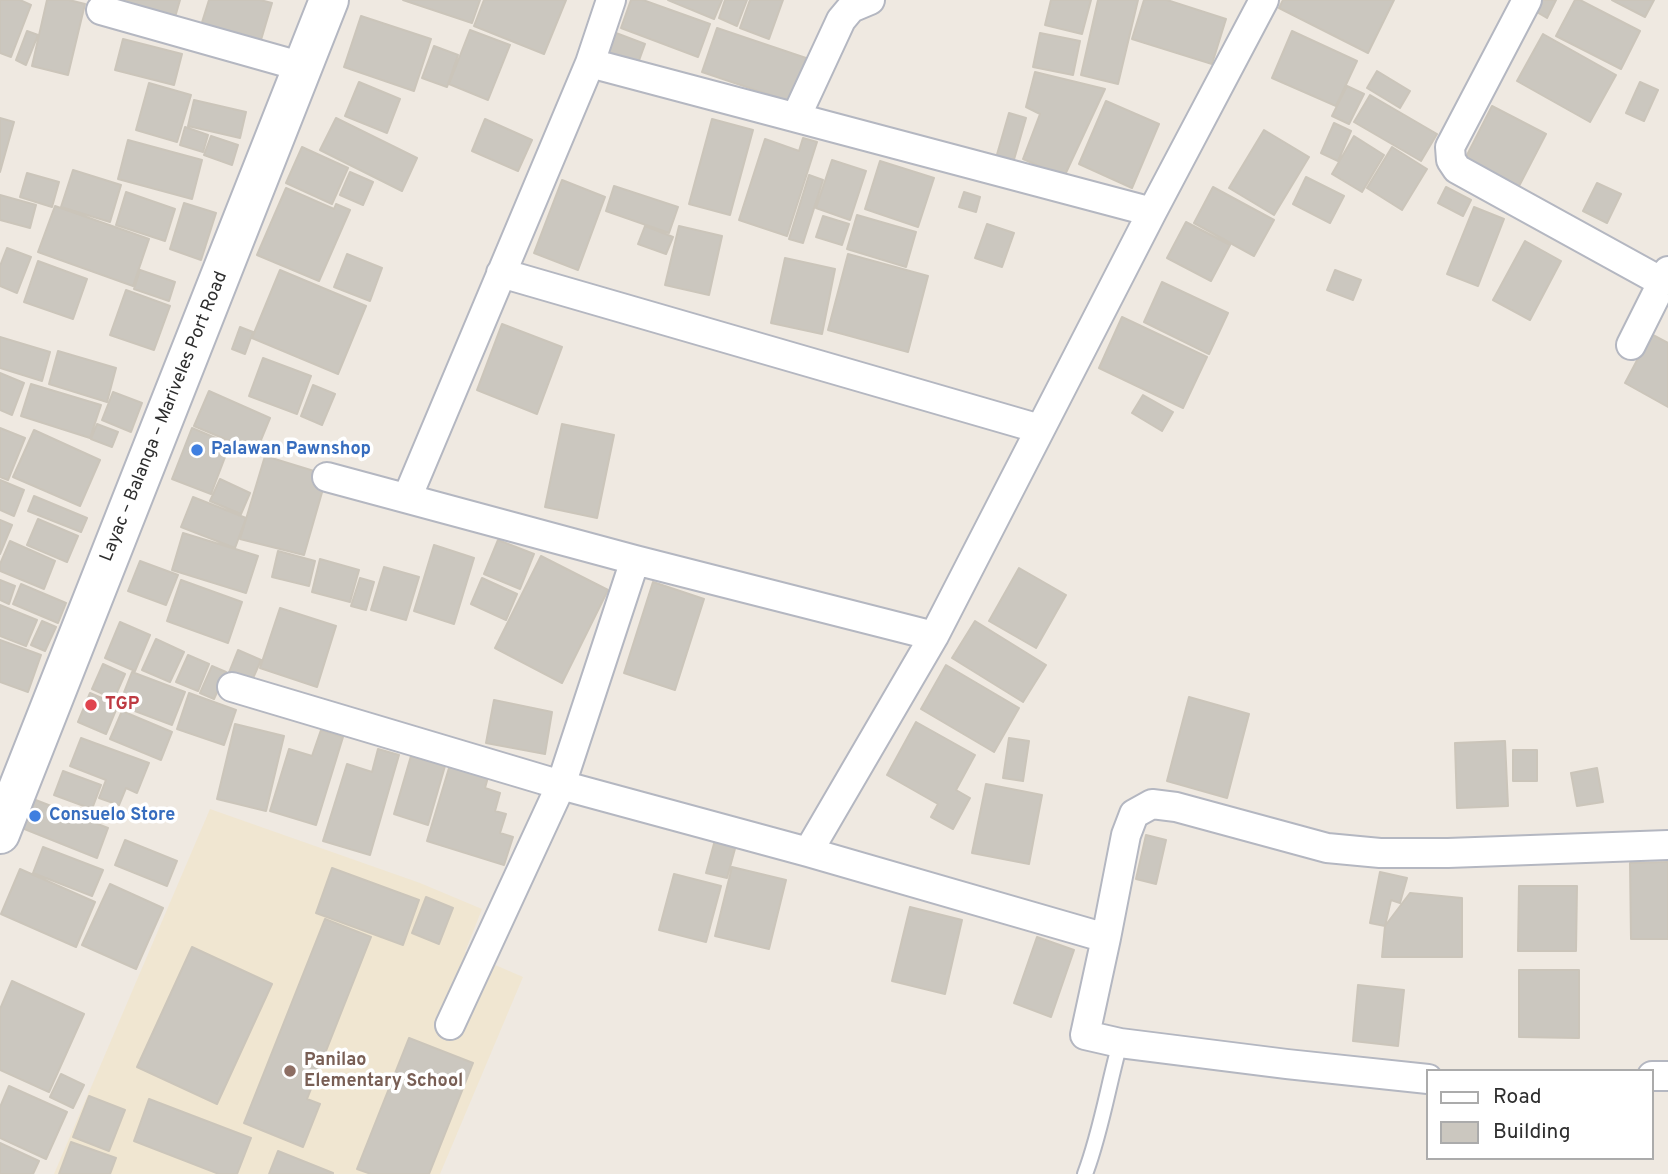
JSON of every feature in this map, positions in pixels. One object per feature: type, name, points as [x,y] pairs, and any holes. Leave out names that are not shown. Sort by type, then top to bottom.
[{"type":"main road","name":"Layac – Balanga – Mariveles Port Road","points":[[0,834],[329,0]]},
{"type":"street","points":[[407,498],[590,63],[611,0]]},
{"type":"street","points":[[796,117],[841,20],[851,8],[870,0]]},
{"type":"street","points":[[808,852],[933,636],[1264,0]]},
{"type":"street","points":[[1527,0],[1450,147],[1451,160],[1457,169],[1665,277],[1631,345]]},
{"type":"street","points":[[101,10],[303,67]]},
{"type":"street","points":[[590,63],[1152,212]]},
{"type":"street","points":[[501,273],[1040,429]]},
{"type":"street","points":[[327,477],[635,560],[933,636]]},
{"type":"street","points":[[450,1024],[561,785],[635,560]]},
{"type":"street","points":[[232,687],[561,785],[808,852],[1106,938]]},
{"type":"street","points":[[1426,1079],[1287,1064],[1086,1035],[1126,835],[1134,814],[1152,804],[1176,807],[1327,848],[1380,853],[1668,845]]},
{"type":"lane","points":[[1085,1174],[1094,1150],[1105,1095],[1120,1042]]},
{"type":"shaded area","name":"Panilao Elementary School","points":[[210,809],[420,883],[482,909],[465,952],[523,977],[440,1174],[54,1174]]},
{"type":"building","points":[[0,0],[20,0],[31,5],[11,57],[0,53]]},
{"type":"building","points":[[47,0],[69,0],[85,4],[68,75],[32,66]]},
{"type":"building","points":[[115,0],[180,0],[173,24]]},
{"type":"building","points":[[209,0],[260,0],[272,3],[258,50],[199,32]]},
{"type":"building","points":[[403,0],[480,0],[472,23]]},
{"type":"building","points":[[484,0],[566,0],[544,54],[474,26]]},
{"type":"building","points":[[631,0],[643,0],[710,24],[698,57],[621,28]]},
{"type":"building","points":[[668,0],[722,0],[714,19]]},
{"type":"building","points":[[725,0],[747,0],[737,26],[719,18]]},
{"type":"building","points":[[750,0],[783,0],[769,39],[740,28]]},
{"type":"building","points":[[1051,0],[1091,0],[1082,34],[1045,25]]},
{"type":"building","points":[[1098,0],[1138,0],[1118,84],[1081,75]]},
{"type":"building","points":[[1144,0],[1167,0],[1226,19],[1212,64],[1132,39]]},
{"type":"building","points":[[1283,0],[1394,0],[1368,53],[1279,8]]},
{"type":"building","points":[[1540,0],[1556,0],[1547,18],[1535,11]]},
{"type":"building","points":[[1575,0],[1580,0],[1640,31],[1621,69],[1556,36]]},
{"type":"building","points":[[1612,0],[1654,0],[1645,17]]},
{"type":"building","points":[[361,16],[431,39],[414,91],[344,67]]},
{"type":"building","points":[[717,28],[806,58],[791,102],[702,72]]},
{"type":"building","points":[[470,30],[510,45],[488,100],[449,84]]},
{"type":"building","points":[[27,31],[38,35],[26,65],[16,60]]},
{"type":"building","points":[[1292,31],[1357,61],[1336,106],[1272,78]]},
{"type":"building","points":[[616,33],[645,44],[637,66],[608,55]]},
{"type":"building","points":[[1040,33],[1080,41],[1073,75],[1033,67]]},
{"type":"building","points":[[1543,34],[1616,75],[1590,122],[1517,81]]},
{"type":"building","points":[[123,39],[182,54],[174,85],[115,70]]},
{"type":"building","points":[[434,46],[458,55],[447,87],[422,78]]},
{"type":"building","points":[[1377,71],[1410,91],[1400,108],[1367,88]]},
{"type":"building","points":[[1035,72],[1105,89],[1064,177],[1023,159],[1040,114],[1026,107]]},
{"type":"building","points":[[359,82],[400,99],[387,133],[345,116]]},
{"type":"building","points":[[1640,82],[1658,90],[1644,121],[1626,113]]},
{"type":"building","points":[[149,83],[191,95],[177,142],[136,130]]},
{"type":"building","points":[[1347,86],[1364,94],[1349,124],[1332,116]]},
{"type":"building","points":[[1370,95],[1437,134],[1421,161],[1354,122]]},
{"type":"building","points":[[194,100],[246,112],[240,138],[188,126]]},
{"type":"building","points":[[1106,101],[1159,124],[1132,188],[1079,164]]},
{"type":"building","points":[[1492,106],[1546,134],[1517,190],[1464,161]]},
{"type":"building","points":[[1009,113],[1026,118],[1013,163],[996,158]]},
{"type":"building","points":[[0,118],[14,122],[0,172]]},
{"type":"building","points":[[336,118],[417,158],[402,191],[320,150]]},
{"type":"building","points":[[485,119],[532,140],[518,171],[472,151]]},
{"type":"building","points":[[712,119],[753,130],[730,215],[689,204]]},
{"type":"building","points":[[1334,123],[1351,131],[1338,161],[1321,153]]},
{"type":"building","points":[[185,127],[208,135],[203,152],[180,145]]},
{"type":"building","points":[[1264,130],[1309,157],[1274,215],[1229,188]]},
{"type":"building","points":[[211,136],[238,145],[232,165],[204,155]]},
{"type":"building","points":[[1354,136],[1384,155],[1362,192],[1332,174]]},
{"type":"building","points":[[803,138],[817,142],[787,236],[739,220],[765,139],[799,151]]},
{"type":"building","points":[[128,140],[202,160],[192,199],[118,179]]},
{"type":"building","points":[[302,147],[348,168],[332,204],[286,183]]},
{"type":"building","points":[[1392,147],[1427,169],[1402,210],[1367,188]]},
{"type":"building","points":[[832,160],[866,171],[850,220],[816,208]]},
{"type":"building","points":[[880,161],[934,178],[918,227],[865,209]]},
{"type":"building","points":[[73,170],[121,185],[110,222],[61,207]]},
{"type":"building","points":[[350,172],[373,182],[363,205],[340,195]]},
{"type":"building","points":[[27,173],[59,182],[52,207],[20,197]]},
{"type":"building","points":[[809,175],[823,180],[803,243],[789,239]]},
{"type":"building","points":[[1306,177],[1344,196],[1330,223],[1293,204]]},
{"type":"building","points":[[562,180],[605,197],[578,270],[534,253]]},
{"type":"building","points":[[1597,183],[1621,194],[1607,223],[1583,211]]},
{"type":"building","points":[[614,186],[678,207],[669,233],[606,211]]},
{"type":"building","points":[[1213,187],[1274,220],[1254,256],[1194,223]]},
{"type":"building","points":[[1446,187],[1471,200],[1463,216],[1438,203]]},
{"type":"building","points":[[286,188],[334,209],[336,204],[350,210],[319,281],[257,255]]},
{"type":"building","points":[[126,192],[175,209],[165,241],[116,225]]},
{"type":"building","points":[[964,192],[980,197],[976,212],[959,207]]},
{"type":"building","points":[[0,195],[36,205],[30,228],[0,220]]},
{"type":"building","points":[[184,203],[216,213],[201,260],[170,249]]},
{"type":"building","points":[[55,206],[149,239],[133,286],[38,252]]},
{"type":"building","points":[[1474,207],[1504,219],[1478,286],[1447,274]]},
{"type":"building","points":[[857,215],[916,232],[906,267],[847,249]]},
{"type":"building","points":[[823,216],[849,224],[842,245],[816,237]]},
{"type":"building","points":[[1186,222],[1230,245],[1211,281],[1167,258]]},
{"type":"building","points":[[987,224],[1014,233],[1002,267],[975,258]]},
{"type":"building","points":[[645,226],[673,237],[666,254],[638,244]]},
{"type":"building","points":[[679,226],[722,236],[709,295],[665,285]]},
{"type":"building","points":[[1525,241],[1561,261],[1530,320],[1493,300]]},
{"type":"building","points":[[7,248],[31,257],[17,293],[0,286],[0,266]]},
{"type":"building","points":[[347,254],[382,268],[370,301],[334,287]]},
{"type":"building","points":[[848,254],[928,276],[908,352],[828,330]]},
{"type":"building","points":[[785,258],[835,269],[822,334],[771,323]]},
{"type":"building","points":[[38,261],[87,279],[73,319],[24,302]]},
{"type":"building","points":[[140,270],[175,282],[169,301],[134,289]]},
{"type":"building","points":[[280,270],[366,306],[338,374],[252,338]]},
{"type":"building","points":[[1335,270],[1361,280],[1353,300],[1327,290]]},
{"type":"building","points":[[1162,282],[1228,313],[1209,354],[1144,322]]},
{"type":"building","points":[[126,290],[170,306],[154,350],[110,335]]},
{"type":"building","points":[[1122,317],[1207,357],[1183,408],[1099,368]]},
{"type":"building","points":[[502,324],[562,347],[537,414],[477,390]]},
{"type":"building","points":[[240,327],[253,332],[245,354],[232,349]]},
{"type":"building","points":[[1651,334],[1668,343],[1668,407],[1625,383]]},
{"type":"building","points":[[0,337],[50,352],[42,381],[0,368]]},
{"type":"building","points":[[58,351],[116,368],[107,402],[49,384]]},
{"type":"building","points":[[263,358],[311,376],[297,414],[249,396]]},
{"type":"building","points":[[0,373],[24,383],[12,415],[0,410]]},
{"type":"building","points":[[31,384],[101,405],[90,438],[21,416]]},
{"type":"building","points":[[313,385],[335,394],[322,425],[301,416]]},
{"type":"building","points":[[209,391],[270,418],[256,452],[194,426]]},
{"type":"building","points":[[113,392],[142,403],[131,432],[102,420]]},
{"type":"building","points":[[1143,395],[1173,412],[1162,431],[1132,413]]},
{"type":"building","points":[[97,424],[118,432],[112,447],[91,439]]},
{"type":"building","points":[[562,424],[614,435],[597,518],[545,507]]},
{"type":"building","points":[[0,428],[25,438],[8,480],[0,477]]},
{"type":"building","points":[[192,428],[230,444],[211,494],[172,479]]},
{"type":"building","points":[[34,430],[100,460],[80,506],[13,477]]},
{"type":"building","points":[[265,456],[327,475],[304,555],[240,539]]},
{"type":"building","points":[[220,479],[250,493],[241,514],[210,501]]},
{"type":"building","points":[[0,480],[24,490],[14,516],[0,510]]},
{"type":"building","points":[[34,496],[87,518],[81,532],[28,511]]},
{"type":"building","points":[[193,497],[246,518],[235,548],[181,527]]},
{"type":"building","points":[[38,519],[78,536],[67,562],[27,545]]},
{"type":"building","points":[[0,520],[12,525],[0,554]]},
{"type":"building","points":[[183,533],[258,556],[246,593],[172,570]]},
{"type":"building","points":[[498,540],[534,554],[520,589],[484,574]]},
{"type":"building","points":[[10,541],[55,561],[44,589],[0,571],[0,564]]},
{"type":"building","points":[[434,545],[474,558],[454,624],[414,611]]},
{"type":"building","points":[[278,551],[315,561],[309,586],[272,577]]},
{"type":"building","points":[[541,556],[608,590],[562,683],[495,648]]},
{"type":"building","points":[[320,559],[359,570],[350,602],[312,592]]},
{"type":"building","points":[[140,561],[178,575],[166,605],[128,591]]},
{"type":"building","points":[[384,567],[419,577],[406,620],[371,610]]},
{"type":"building","points":[[1019,568],[1066,595],[1036,648],[989,621]]},
{"type":"building","points":[[360,578],[374,582],[366,610],[351,606]]},
{"type":"building","points":[[482,578],[517,594],[506,620],[471,604]]},
{"type":"building","points":[[0,580],[15,586],[9,604],[0,600]]},
{"type":"building","points":[[181,580],[242,602],[228,643],[167,621]]},
{"type":"building","points":[[653,582],[704,599],[675,690],[624,673]]},
{"type":"building","points":[[21,584],[66,603],[58,623],[13,604]]},
{"type":"building","points":[[0,605],[37,620],[26,646],[0,636]]},
{"type":"building","points":[[280,608],[336,626],[317,687],[260,668]]},
{"type":"building","points":[[42,621],[56,627],[45,651],[31,645]]},
{"type":"building","points":[[975,621],[1046,665],[1023,702],[952,658]]},
{"type":"building","points":[[120,622],[150,635],[135,671],[105,658]]},
{"type":"building","points":[[156,639],[184,652],[170,682],[142,670]]},
{"type":"building","points":[[0,640],[41,655],[28,692],[0,682]]},
{"type":"building","points":[[238,650],[261,660],[250,685],[228,675]]},
{"type":"building","points":[[188,655],[209,664],[198,691],[176,682]]},
{"type":"building","points":[[103,664],[125,674],[114,699],[92,689]]},
{"type":"building","points":[[946,665],[1019,708],[994,752],[921,709]]},
{"type":"building","points":[[212,666],[226,672],[214,699],[200,693]]},
{"type":"building","points":[[132,672],[185,692],[172,725],[119,705]]},
{"type":"building","points":[[90,693],[118,705],[106,734],[78,722]]},
{"type":"building","points":[[189,693],[236,710],[224,745],[177,729]]},
{"type":"building","points":[[1189,697],[1249,714],[1227,798],[1167,781]]},
{"type":"building","points":[[494,700],[552,712],[545,754],[486,743]]},
{"type":"building","points":[[122,711],[172,732],[161,760],[110,739]]},
{"type":"building","points":[[916,722],[975,755],[956,790],[970,798],[953,829],[931,817],[938,804],[887,775]]},
{"type":"building","points":[[235,724],[284,736],[266,811],[217,799]]},
{"type":"building","points":[[321,730],[343,737],[316,825],[270,811],[289,749],[312,756]]},
{"type":"building","points":[[81,738],[149,763],[137,793],[126,788],[119,805],[99,798],[106,780],[70,766]]},
{"type":"building","points":[[1009,738],[1029,741],[1023,781],[1003,778]]},
{"type":"building","points":[[1505,741],[1508,806],[1457,808],[1455,743]]},
{"type":"building","points":[[378,749],[399,755],[370,855],[323,841],[347,764],[372,772]]},
{"type":"building","points":[[1513,750],[1537,750],[1537,781],[1513,781]]},
{"type":"building","points":[[411,756],[445,766],[428,825],[394,814]]},
{"type":"building","points":[[452,758],[490,770],[485,788],[500,793],[495,811],[506,814],[500,833],[513,837],[504,865],[427,841]]},
{"type":"building","points":[[1597,768],[1603,802],[1577,806],[1571,773]]},
{"type":"building","points":[[63,771],[101,785],[92,809],[54,795]]},
{"type":"building","points":[[986,784],[1042,795],[1029,864],[972,853]]},
{"type":"building","points":[[33,799],[108,828],[97,858],[22,828]]},
{"type":"building","points":[[1146,835],[1166,840],[1156,884],[1136,879]]},
{"type":"building","points":[[125,840],[177,861],[167,886],[115,865]]},
{"type":"building","points":[[715,840],[736,845],[727,878],[706,873]]},
{"type":"building","points":[[43,847],[103,870],[92,896],[33,873]]},
{"type":"building","points":[[1668,862],[1668,939],[1631,939],[1630,863]]},
{"type":"building","points":[[732,867],[786,880],[769,949],[715,936]]},
{"type":"building","points":[[332,868],[419,900],[403,945],[316,913]]},
{"type":"building","points":[[20,869],[95,902],[76,947],[1,914]]},
{"type":"building","points":[[1380,872],[1407,878],[1400,903],[1391,900],[1385,926],[1370,923]]},
{"type":"building","points":[[674,874],[721,886],[706,942],[659,930]]},
{"type":"building","points":[[110,884],[163,908],[136,969],[82,945]]},
{"type":"building","points":[[1519,886],[1577,886],[1576,951],[1518,951]]},
{"type":"building","points":[[1410,893],[1462,898],[1462,957],[1382,957],[1385,926]]},
{"type":"building","points":[[426,897],[453,908],[439,944],[412,933]]},
{"type":"building","points":[[910,907],[962,920],[945,994],[892,981]]},
{"type":"building","points":[[325,919],[371,937],[307,1099],[320,1104],[303,1147],[244,1123]]},
{"type":"building","points":[[1037,937],[1074,950],[1051,1017],[1014,1003]]},
{"type":"building","points":[[192,947],[272,984],[217,1104],[137,1067]]},
{"type":"building","points":[[1519,970],[1579,970],[1579,1038],[1519,1037]]},
{"type":"building","points":[[12,981],[84,1014],[49,1092],[0,1070],[0,1009]]},
{"type":"building","points":[[1358,985],[1404,990],[1398,1046],[1353,1041]]},
{"type":"building","points":[[409,1038],[473,1063],[429,1174],[371,1174],[357,1169]]},
{"type":"building","points":[[61,1074],[84,1085],[73,1108],[50,1097]]},
{"type":"building","points":[[9,1086],[67,1112],[46,1159],[0,1138],[0,1107]]},
{"type":"building","points":[[89,1096],[125,1110],[109,1151],[73,1137]]},
{"type":"building","points":[[149,1099],[251,1138],[237,1174],[219,1174],[134,1141]]},
{"type":"building","points":[[71,1142],[116,1158],[110,1174],[59,1174]]},
{"type":"building","points":[[0,1143],[39,1161],[33,1174],[0,1174]]},
{"type":"building","points":[[278,1151],[333,1173],[333,1174],[269,1174]]},
{"type":"place","name":"Palawan Pawnshop","points":[[197,450]]},
{"type":"place","name":"TGP","points":[[91,705]]},
{"type":"place","name":"Consuelo Store","points":[[35,816]]},
{"type":"place","name":"Panilao Elementary School","points":[[290,1071]]}]
